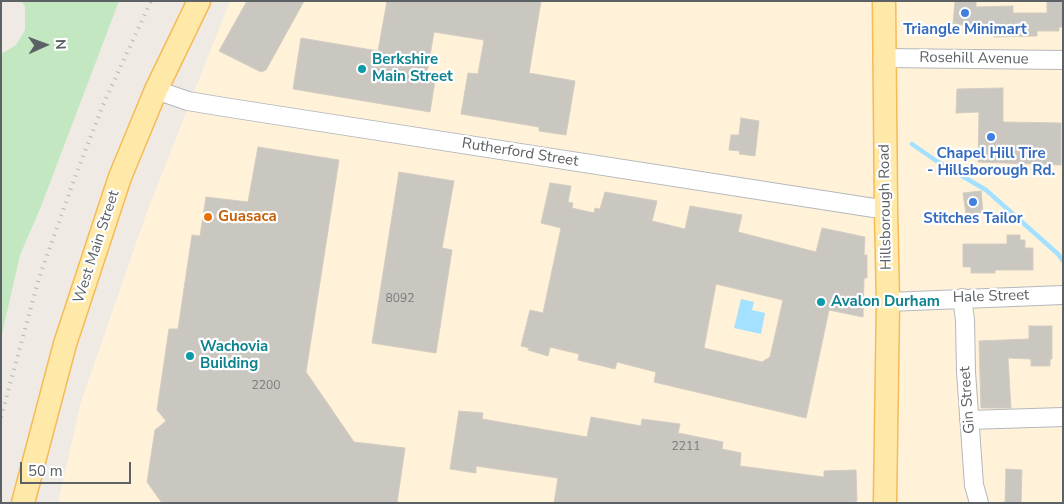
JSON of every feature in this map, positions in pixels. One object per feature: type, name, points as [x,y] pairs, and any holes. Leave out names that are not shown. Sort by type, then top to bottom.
[{"type":"main road","name":"West Main Street","points":[[23,503],[65,344],[120,177],[156,90],[199,1]]},
{"type":"main road","name":"Hillsborough Road","points":[[884,1],[888,302],[885,503]]},
{"type":"street","name":"Rosehill Avenue","points":[[884,58],[1063,60]]},
{"type":"street","name":"Rutherford Street","points":[[156,90],[188,101],[224,108],[874,208],[886,208]]},
{"type":"street","name":"Hale Street","points":[[888,302],[1063,296]]},
{"type":"street","name":"Gin Street","points":[[962,298],[965,320],[965,365],[974,485],[978,503]]},
{"type":"street","points":[[969,420],[1063,417]]},
{"type":"shaded area","points":[[230,1],[1063,1],[1063,503],[58,503],[81,402],[147,212]]},
{"type":"green space","points":[[22,1],[119,1],[40,209],[20,255],[1,338],[1,54],[16,45],[25,30],[25,7]]},
{"type":"water","points":[[741,299],[754,302],[752,310],[765,313],[761,334],[734,328]]},
{"type":"building","points":[[247,1],[304,1],[266,70],[261,72],[219,51]]},
{"type":"building","name":"Berkshire Main Street","points":[[387,1],[541,1],[529,73],[575,81],[566,135],[539,131],[539,127],[461,114],[468,73],[478,74],[484,40],[434,32],[427,73],[436,74],[430,112],[293,89],[301,38],[378,51]]},
{"type":"building","points":[[955,1],[976,1],[976,7],[1013,6],[1013,13],[1047,13],[1047,1],[1063,1],[1063,27],[1059,27],[1059,31],[1037,31],[1037,36],[994,37],[993,28],[953,24]]},
{"type":"building","points":[[1003,88],[1003,122],[1061,123],[1061,165],[978,162],[979,112],[956,113],[957,89]]},
{"type":"building","points":[[741,118],[759,121],[755,156],[739,154],[740,151],[729,150],[731,135],[739,135]]},
{"type":"building","points":[[258,147],[339,160],[306,372],[354,442],[405,448],[397,503],[162,503],[147,482],[155,430],[166,421],[157,410],[169,329],[178,329],[192,235],[200,236],[206,197],[248,202]]},
{"type":"building","points":[[399,172],[454,181],[442,248],[452,250],[436,353],[372,343]]},
{"type":"building","name":"Avalon Durham","points":[[550,183],[571,186],[568,202],[573,203],[572,208],[594,213],[595,208],[600,209],[605,192],[657,201],[652,221],[685,229],[690,206],[742,215],[738,232],[816,252],[822,228],[865,237],[864,255],[867,255],[867,278],[864,278],[863,317],[829,310],[806,418],[654,382],[656,372],[617,362],[615,369],[578,360],[579,354],[550,347],[548,356],[521,346],[530,310],[543,313],[561,228],[541,223]],"holes":[[[716,284],[783,300],[770,357],[762,362],[704,348]]]},
{"type":"building","name":"Stitches Tailor","points":[[981,191],[983,212],[966,214],[963,193]]},
{"type":"building","points":[[1007,235],[1020,235],[1020,240],[1025,240],[1025,248],[1033,248],[1033,270],[995,270],[995,273],[971,273],[971,267],[963,267],[963,244],[1007,244]]},
{"type":"building","points":[[1029,326],[1052,326],[1052,359],[1050,359],[1050,366],[1031,366],[1031,359],[1008,358],[1011,408],[981,408],[979,341],[1029,339]]},
{"type":"building","points":[[459,411],[483,413],[482,419],[587,437],[591,417],[641,426],[642,419],[680,424],[678,433],[723,442],[722,449],[741,453],[740,466],[824,477],[824,471],[856,470],[857,501],[849,503],[554,503],[558,478],[476,466],[476,473],[450,469]]},
{"type":"building","points":[[1006,469],[1022,470],[1021,503],[1005,503]]},
{"type":"waterway","points":[[912,144],[986,190],[1058,254],[1063,261]]},
{"type":"railway","points":[[1,417],[39,278],[75,177],[103,105],[151,1]]},
{"type":"place","name":"Triangle Minimart","points":[[965,13]]},
{"type":"place","name":"Berkshire Main Street","points":[[362,69]]},
{"type":"place","name":"Chapel Hill Tire - Hillsborough Rd.","points":[[991,137]]},
{"type":"place","name":"Stitches Tailor","points":[[973,202]]},
{"type":"place","name":"Guasaca","points":[[208,217]]},
{"type":"place","name":"Avalon Durham","points":[[821,302]]},
{"type":"place","name":"Wachovia Building","points":[[190,356]]}]
